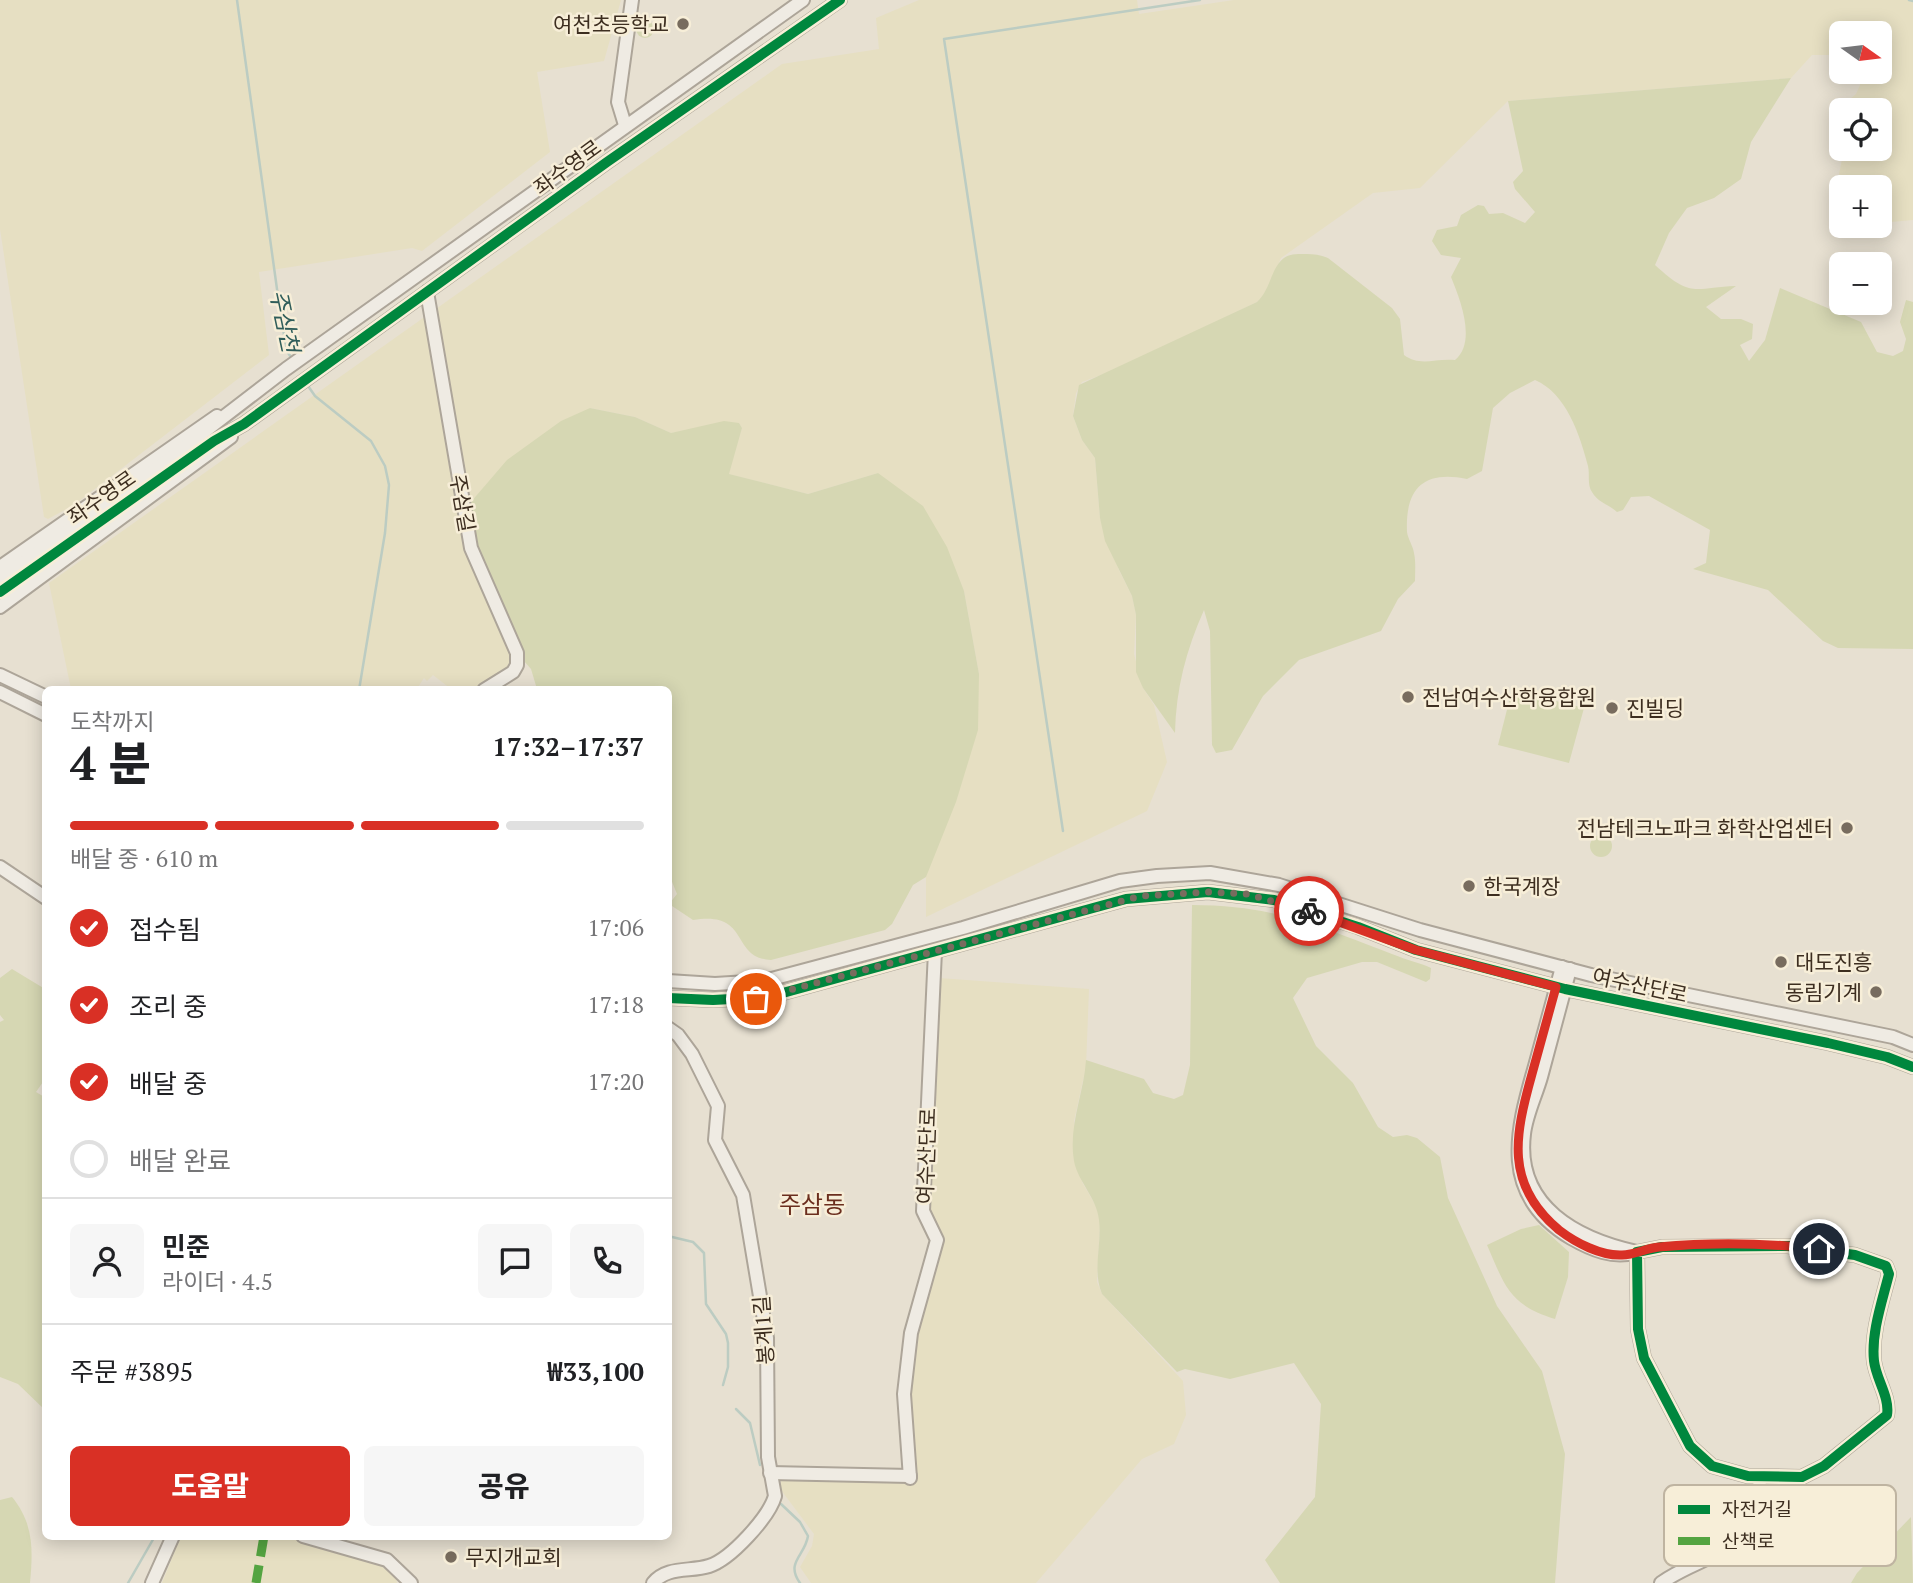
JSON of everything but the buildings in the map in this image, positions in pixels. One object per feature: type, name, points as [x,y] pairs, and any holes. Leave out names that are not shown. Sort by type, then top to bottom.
[{"type":"street","points":[[625,125],[618,102],[632,0]]},
{"type":"street","name":"좌수영로","points":[[0,579],[148,475],[286,369],[803,0]]},
{"type":"street","name":"좌수영로","points":[[1,602],[218,449],[244,424],[427,292],[840,0]]},
{"type":"street","name":"주삼길","points":[[427,292],[471,548],[493,592],[518,657],[513,671],[490,686]]},
{"type":"street","name":"좌수영로","points":[[0,567],[202,424],[233,408]]},
{"type":"street","points":[[0,674],[42,694]]},
{"type":"street","points":[[0,692],[42,713]]},
{"type":"street","points":[[0,867],[42,895]]},
{"type":"street","name":"여수산단로","points":[[672,981],[705,984],[764,981],[964,928],[1098,887],[1184,874],[1210,873],[1279,885],[1420,930],[1566,968],[1894,1037],[1913,1045]]},
{"type":"street","name":"여수산단로","points":[[672,998],[726,1000],[768,997],[1126,899],[1208,892],[1274,900],[1416,950],[1561,988],[1852,1049],[1887,1057],[1913,1067]]},
{"type":"street","name":"여수산단로","points":[[770,1473],[910,1477],[904,1394],[911,1333],[937,1240],[923,1211],[935,951]]},
{"type":"street","points":[[1566,968],[1522,1110],[1516,1145],[1521,1175],[1530,1199],[1565,1234],[1587,1247],[1610,1254],[1624,1256],[1637,1252],[1661,1247],[1788,1246],[1855,1255],[1886,1266],[1889,1274],[1874,1349],[1876,1371],[1888,1403],[1888,1415],[1815,1472],[1796,1478],[1758,1477],[1721,1470],[1704,1459],[1690,1446],[1647,1366],[1639,1339],[1637,1252]]},
{"type":"street","name":"봉계1길","points":[[653,1583],[662,1574],[709,1566],[737,1550],[775,1499],[770,1473],[766,1415],[767,1338],[743,1195],[715,1140],[718,1107],[692,1054],[678,1034],[672,1030]]},
{"type":"street","points":[[1758,1477],[1761,1485]]},
{"type":"street","points":[[152,1583],[171,1540]]},
{"type":"street","points":[[317,1540],[391,1563],[411,1583]]},
{"type":"street","points":[[352,1550],[353,1540]]},
{"type":"street","points":[[1661,1583],[1692,1566]]},
{"type":"shaded area","points":[[0,0],[621,0],[604,61],[537,72],[550,152],[422,251],[412,248],[259,272],[269,355],[74,505],[48,519],[44,517],[0,229]]},
{"type":"shaded area","points":[[919,0],[1137,0],[1139,14],[1234,0],[1913,0],[1913,220],[1892,222],[1892,175],[1839,174],[1842,161],[1892,161],[1892,98],[1851,98],[1860,84],[1892,84],[1892,21],[1829,21],[1829,55],[1812,55],[1791,78],[1508,101],[1420,188],[1373,193],[1281,258],[1266,294],[1257,302],[1120,368],[1082,382],[1076,393],[1073,416],[1082,440],[1095,458],[1100,518],[1119,570],[1132,596],[1136,615],[1134,654],[1143,688],[1154,705],[1167,762],[1147,811],[926,917],[926,877],[979,674],[964,591],[878,473],[808,494],[728,474],[742,428],[739,423],[671,433],[635,417],[590,408],[518,662],[488,686],[447,686],[433,675],[427,681],[424,678],[419,686],[70,686],[49,583],[782,64],[879,49],[876,18]]},
{"type":"shaded area","points":[[939,978],[1089,989],[1086,1067],[1074,1121],[1082,1182],[1097,1208],[1100,1221],[1097,1282],[1102,1294],[1183,1381],[1186,1415],[1174,1444],[1142,1459],[1036,1583],[811,1583],[800,1567],[812,1546],[814,1534],[781,1490],[781,1480],[907,1479],[907,1394],[915,1333],[943,1238],[926,1214]]},
{"type":"shaded area","points":[[179,1540],[298,1540],[381,1566],[396,1577],[397,1583],[162,1583]]},
{"type":"green space","points":[[645,20],[651,23],[654,29],[651,35],[645,38],[639,35],[636,29],[639,23]]},
{"type":"green space","points":[[1791,78],[1751,142],[1741,179],[1714,198],[1687,208],[1669,233],[1655,265],[1677,282],[1692,289],[1736,286],[1706,307],[1721,319],[1741,319],[1753,324],[1752,339],[1740,345],[1749,361],[1765,340],[1780,288],[1829,309],[1829,315],[1844,315],[1861,322],[1877,352],[1893,356],[1903,351],[1906,339],[1900,322],[1906,300],[1913,302],[1913,649],[1838,648],[1823,641],[1768,590],[1693,569],[1706,563],[1710,530],[1649,496],[1631,497],[1623,510],[1617,512],[1597,498],[1590,489],[1585,454],[1570,416],[1555,395],[1535,380],[1510,393],[1493,408],[1482,471],[1467,479],[1439,477],[1429,480],[1414,494],[1409,504],[1407,532],[1415,556],[1415,581],[1398,599],[1381,631],[1299,660],[1263,696],[1232,750],[1216,753],[1212,745],[1210,631],[1204,610],[1183,670],[1175,733],[1143,688],[1136,672],[1136,615],[1132,596],[1105,541],[1100,518],[1095,458],[1082,440],[1073,416],[1079,385],[1257,302],[1278,264],[1284,258],[1301,254],[1328,258],[1392,308],[1400,319],[1404,355],[1416,361],[1455,360],[1462,352],[1466,332],[1462,308],[1451,277],[1461,258],[1441,255],[1432,241],[1437,230],[1457,226],[1461,215],[1478,205],[1484,206],[1489,214],[1503,213],[1525,223],[1535,212],[1515,189],[1513,182],[1523,171],[1508,101]]},
{"type":"green space","points":[[590,408],[635,417],[671,433],[724,421],[739,423],[742,428],[729,474],[808,494],[878,473],[923,506],[947,547],[964,591],[979,674],[978,730],[956,802],[926,877],[913,885],[892,924],[885,930],[771,960],[758,957],[750,951],[724,922],[711,919],[693,920],[672,906],[672,900],[677,894],[672,882],[672,686],[536,686],[531,669],[517,653],[464,510],[507,460],[561,421]]},
{"type":"green space","points":[[1512,690],[1584,708],[1569,763],[1498,745]]},
{"type":"green space","points":[[1601,835],[1609,838],[1612,846],[1609,854],[1601,857],[1593,854],[1590,846],[1593,838]]},
{"type":"green space","points":[[1192,905],[1250,909],[1299,920],[1431,968],[1430,979],[1426,982],[1377,962],[1362,962],[1307,978],[1293,998],[1316,1046],[1353,1083],[1378,1127],[1393,1137],[1407,1135],[1417,1138],[1440,1157],[1448,1198],[1497,1306],[1542,1371],[1565,1454],[1555,1583],[1280,1583],[1265,1560],[1315,1497],[1321,1404],[1294,1363],[1230,1379],[1185,1369],[1177,1372],[1102,1294],[1097,1267],[1100,1229],[1098,1212],[1076,1169],[1073,1148],[1086,1060],[1144,1079],[1153,1093],[1174,1099],[1183,1095],[1190,1065]]},
{"type":"green space","points":[[12,969],[42,987],[42,1083],[36,1092],[42,1096],[42,1407],[18,1384],[0,1377],[0,1022],[4,1020],[0,1015],[0,978]]},
{"type":"green space","points":[[1539,1225],[1569,1252],[1568,1277],[1555,1319],[1527,1307],[1510,1292],[1487,1245],[1521,1229]]},
{"type":"green space","points":[[12,1497],[28,1527],[32,1559],[30,1583],[0,1583],[0,1500]]},
{"type":"green space","points":[[1911,1517],[1913,1583],[1851,1583],[1864,1566],[1896,1566],[1896,1533]]},
{"type":"waterway","name":"주삼천","points":[[237,0],[281,318],[287,351],[292,359]]},
{"type":"waterway","points":[[1063,831],[944,39],[1200,0]]},
{"type":"waterway","points":[[1909,0],[1913,1]]},
{"type":"waterway","name":"주삼천","points":[[306,383],[315,396],[371,441],[385,466],[389,485],[385,533],[360,686]]},
{"type":"waterway","points":[[672,1237],[693,1242],[704,1253],[706,1304],[726,1334],[728,1343],[728,1367],[723,1385]]},
{"type":"waterway","points":[[736,1409],[750,1423],[760,1465]]},
{"type":"waterway","points":[[781,1504],[800,1522],[808,1536],[795,1564],[794,1570],[800,1583]]},
{"type":"waterway","name":"주삼천","points":[[128,1583],[153,1540]]},
{"type":"marked path","points":[[256,1583],[263,1540]]},
{"type":"cycle path","points":[[0,592],[214,441],[244,424],[607,162],[840,0]]},
{"type":"cycle path","points":[[672,998],[713,1000],[768,997],[1126,899],[1208,892],[1274,900],[1358,927],[1416,950],[1565,989],[1828,1043],[1887,1057],[1913,1067]]},
{"type":"cycle path","points":[[1788,1246],[1855,1255],[1886,1266],[1889,1274],[1873,1350],[1875,1368],[1887,1402],[1887,1415],[1824,1466],[1802,1477],[1748,1476],[1712,1466],[1690,1446],[1644,1358],[1638,1329],[1637,1252],[1662,1247],[1788,1246]]},
{"type":"way so far","points":[[756,999],[1141,896],[1208,892],[1246,894],[1309,911]]},
{"type":"place","name":"여천초등학교","points":[[683,24]]},
{"type":"place","name":"전남여수산학융합원","points":[[1408,697]]},
{"type":"place","name":"진빌딩","points":[[1612,708]]},
{"type":"place","name":"전남테크노파크 화학산업센터","points":[[1847,828]]},
{"type":"place","name":"한국계장","points":[[1469,886]]},
{"type":"place","name":"대도진흥","points":[[1781,962]]},
{"type":"place","name":"동림기계","points":[[1876,992]]},
{"type":"place","name":"무지개교회","points":[[451,1557]]},
{"type":"district","name":"주삼동","points":[[812,1204]]},
{"type":"route","points":[[1309,911],[1416,950],[1556,987],[1522,1110],[1516,1145],[1521,1175],[1530,1199],[1565,1234],[1587,1247],[1624,1256],[1661,1247],[1761,1245],[1819,1249]]}]
